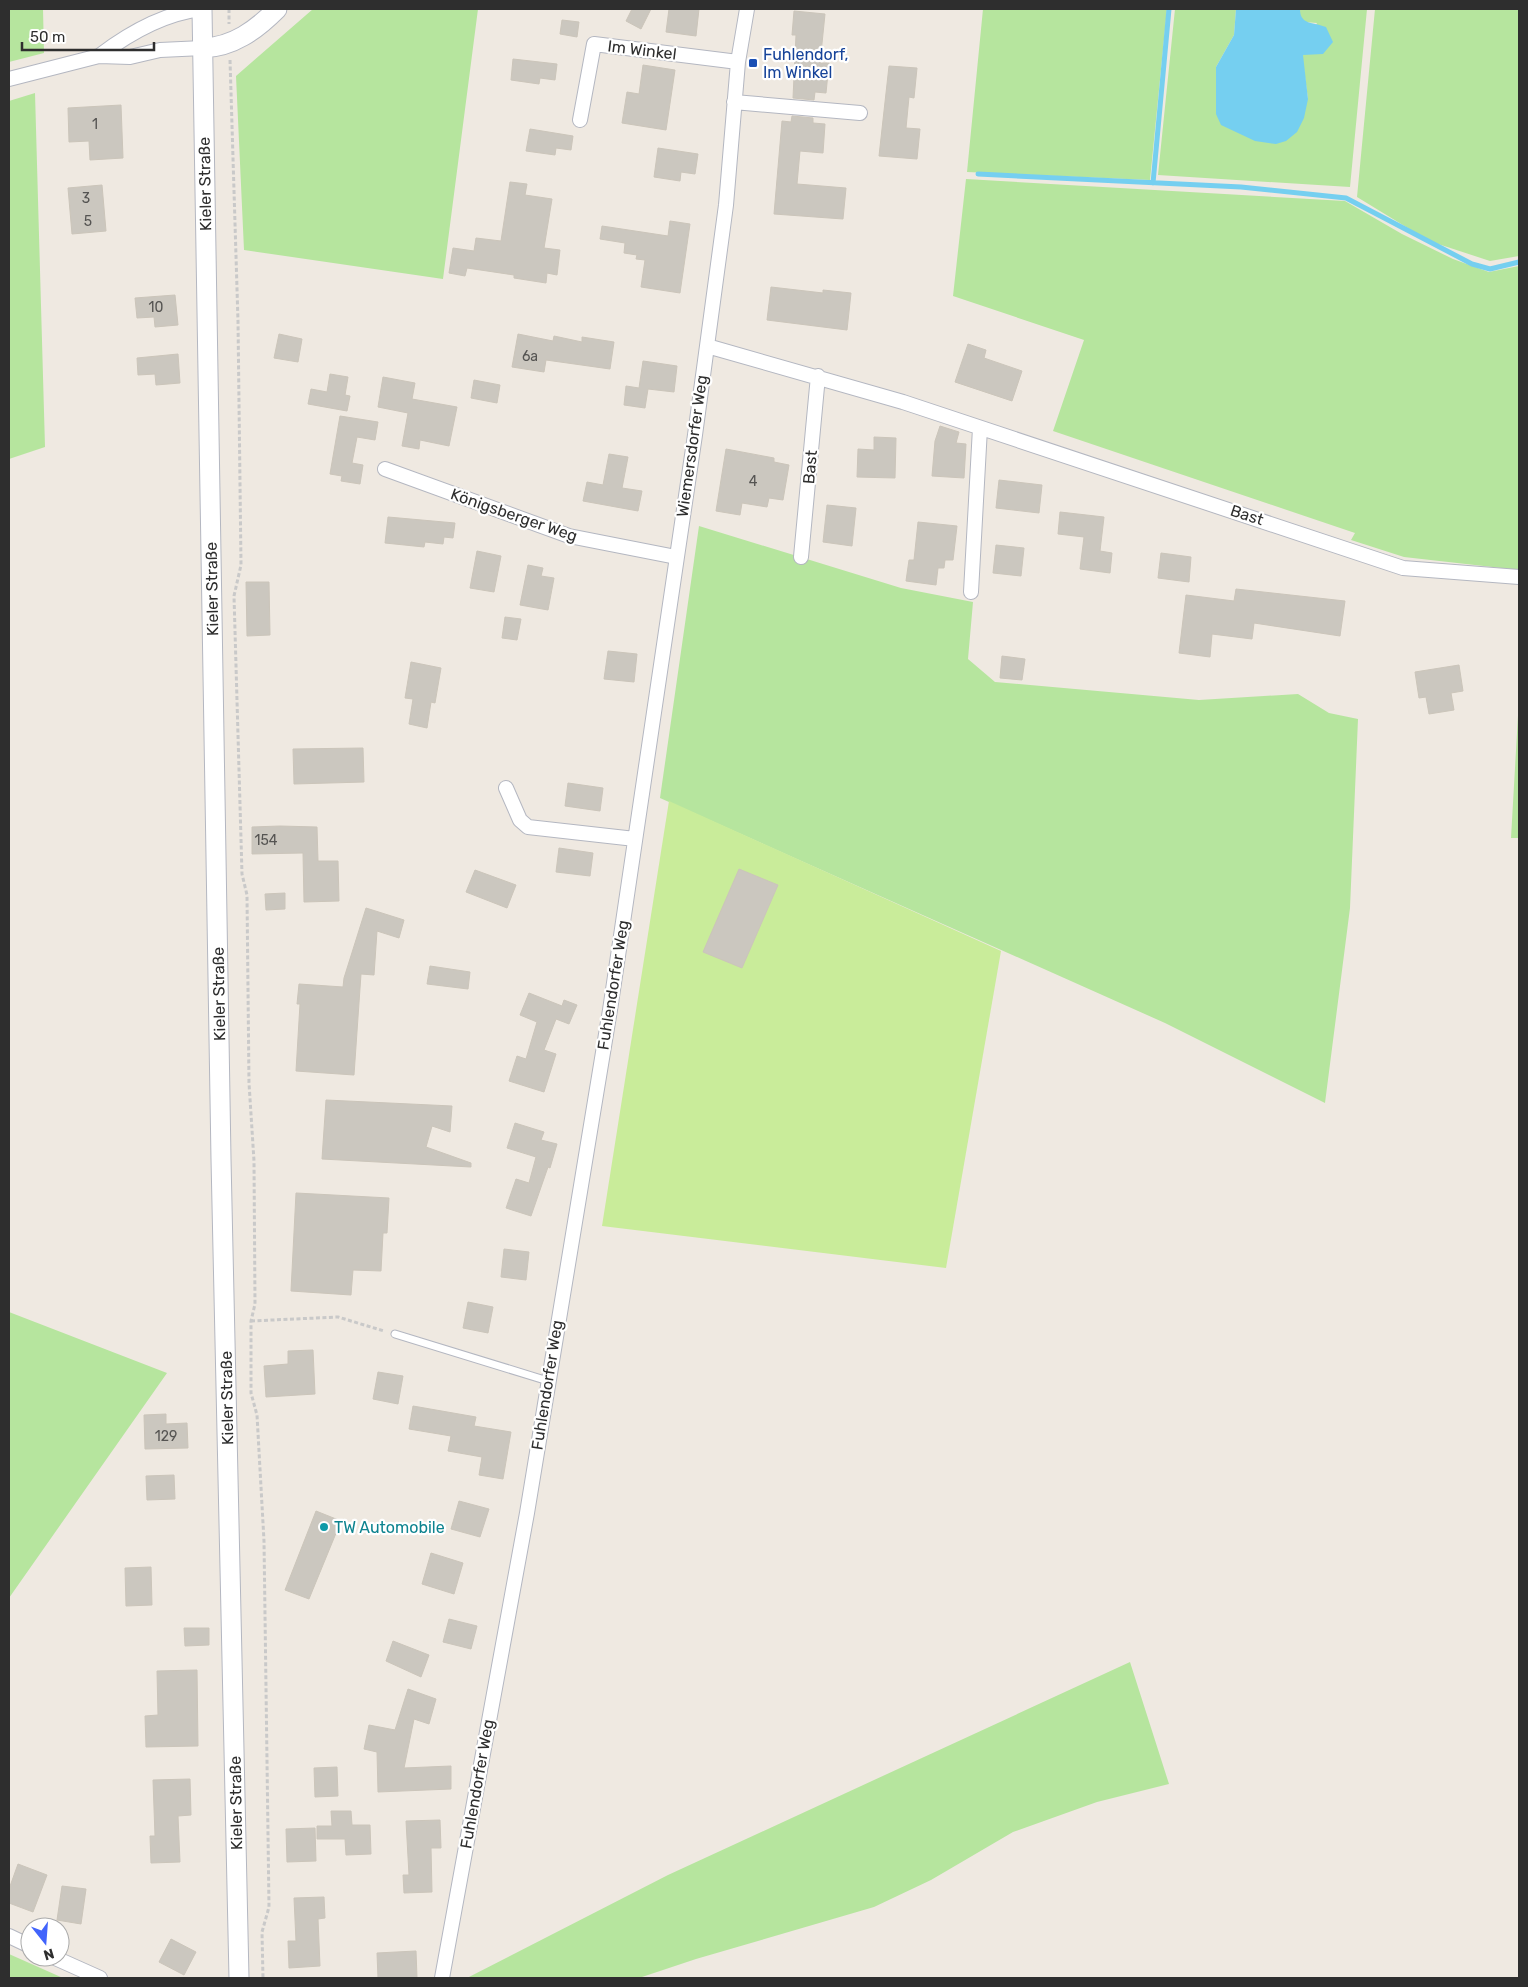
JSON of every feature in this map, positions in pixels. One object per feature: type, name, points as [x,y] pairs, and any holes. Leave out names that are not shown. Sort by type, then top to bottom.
[{"type":"main road","name":"Kieler Straße","points":[[202,9],[221,1134],[239,1978]]},
{"type":"main road","points":[[203,48],[229,44],[250,32],[277,9]]},
{"type":"street","points":[[99,56],[124,38],[187,11],[202,9]]},
{"type":"street","name":"Wiemersdorfer Weg","points":[[644,790],[726,205],[738,62],[747,9]]},
{"type":"street","name":"Im Winkel","points":[[580,120],[594,44],[738,62]]},
{"type":"street","points":[[9,79],[99,56],[130,56],[160,50],[203,48]]},
{"type":"street","points":[[734,102],[860,113]]},
{"type":"street","name":"Bast","points":[[707,346],[818,376],[903,402],[1403,568],[1519,577]]},
{"type":"street","name":"Bast","points":[[801,557],[818,376]]},
{"type":"street","points":[[971,592],[980,428]]},
{"type":"street","name":"Königsberger Weg","points":[[385,469],[569,536],[676,557]]},
{"type":"street","points":[[506,788],[520,820],[528,827],[635,840]]},
{"type":"street","name":"Fuhlendorfer Weg","points":[[442,1978],[527,1513],[610,1010],[644,790]]},
{"type":"street","points":[[70,1964],[100,1978]]},
{"type":"lane","points":[[395,1334],[548,1381]]},
{"type":"path","points":[[228,9],[238,321],[241,565],[234,596],[242,874],[247,895],[249,1083],[254,1160],[255,1304],[252,1321],[251,1393],[257,1415],[264,1541],[269,1907],[262,1932],[263,1978]]},
{"type":"path","points":[[252,1321],[338,1317],[395,1334]]},
{"type":"green space","points":[[9,9],[43,9],[44,53],[9,62]]},
{"type":"green space","points":[[313,9],[478,9],[443,279],[244,250],[236,76]]},
{"type":"green space","points":[[983,9],[1167,9],[1150,180],[967,172]]},
{"type":"green space","points":[[1175,9],[1236,9],[1234,35],[1216,67],[1308,99],[1302,55],[1317,23],[1304,22],[1300,17],[1300,9],[1367,9],[1350,187],[1158,175]]},
{"type":"green space","points":[[1375,9],[1519,9],[1519,256],[1490,261],[1429,241],[1357,197]]},
{"type":"green space","points":[[35,93],[45,447],[9,459],[9,101]]},
{"type":"green space","points":[[966,179],[1345,201],[1402,234],[1453,259],[1489,272],[1519,266],[1519,570],[1404,557],[1351,540],[1355,533],[1053,431],[1084,340],[953,296]]},
{"type":"green space","points":[[699,526],[901,588],[973,602],[968,659],[995,682],[1199,700],[1298,694],[1329,713],[1358,719],[1350,908],[1325,1103],[1165,1023],[660,798]]},
{"type":"green space","points":[[1519,698],[1519,838],[1511,838]]},
{"type":"green space","points":[[669,801],[1001,951],[946,1268],[602,1226]]},
{"type":"green space","points":[[9,1312],[167,1373],[9,1598]]},
{"type":"green space","points":[[1130,1662],[1169,1784],[1097,1802],[1013,1832],[931,1880],[874,1907],[696,1959],[639,1978],[467,1978],[668,1875]]},
{"type":"green space","points":[[9,1954],[20,1959],[20,1967],[38,1967],[63,1978],[9,1978]]},
{"type":"water","points":[[1236,9],[1300,9],[1302,18],[1308,22],[1326,27],[1333,42],[1323,54],[1303,55],[1308,99],[1304,118],[1297,132],[1286,141],[1276,144],[1255,141],[1221,125],[1216,114],[1216,67],[1234,35]]},
{"type":"building","points":[[632,9],[651,9],[641,29],[626,21]]},
{"type":"building","points":[[669,9],[699,9],[696,36],[666,32]]},
{"type":"building","points":[[794,11],[825,14],[820,63],[829,63],[826,93],[815,92],[814,100],[793,98],[796,35],[792,35]]},
{"type":"building","points":[[562,20],[579,22],[577,37],[560,34]]},
{"type":"building","points":[[513,59],[557,64],[555,80],[540,78],[539,84],[511,80]]},
{"type":"building","points":[[643,65],[675,70],[666,130],[622,123],[627,92],[639,94]]},
{"type":"building","points":[[889,66],[917,68],[914,98],[909,97],[906,128],[920,129],[917,159],[879,156]]},
{"type":"building","points":[[121,105],[123,158],[90,160],[89,141],[69,142],[68,108]]},
{"type":"building","points":[[792,116],[813,118],[813,123],[825,124],[823,153],[800,151],[797,184],[846,188],[843,219],[774,214],[782,121],[791,122]]},
{"type":"building","points":[[530,129],[573,136],[571,150],[556,148],[555,155],[526,151]]},
{"type":"building","points":[[658,148],[698,154],[695,174],[681,172],[680,181],[654,177]]},
{"type":"building","points":[[510,182],[527,184],[525,195],[552,199],[544,248],[560,250],[557,275],[547,273],[546,283],[514,278],[514,275],[467,268],[465,276],[449,273],[453,248],[474,251],[476,238],[501,241]]},
{"type":"building","points":[[102,185],[106,231],[72,234],[68,188]]},
{"type":"building","points":[[670,221],[690,224],[680,293],[641,287],[645,260],[636,259],[637,255],[624,253],[625,243],[600,239],[602,226],[668,236]]},
{"type":"building","points":[[771,287],[823,293],[823,290],[851,293],[847,330],[767,320]]},
{"type":"building","points":[[175,295],[178,325],[155,327],[154,317],[137,318],[135,298]]},
{"type":"building","points":[[279,334],[302,339],[298,362],[274,358]]},
{"type":"building","points":[[518,334],[553,341],[554,336],[582,342],[582,337],[614,342],[610,369],[546,360],[544,372],[512,367]]},
{"type":"building","points":[[968,344],[986,350],[984,358],[1022,371],[1012,401],[955,382]]},
{"type":"building","points":[[178,354],[180,383],[156,385],[155,374],[138,375],[137,358]]},
{"type":"building","points":[[643,361],[677,366],[674,392],[648,389],[645,408],[624,405],[626,386],[639,388]]},
{"type":"building","points":[[330,374],[348,377],[345,395],[350,396],[347,411],[308,404],[311,389],[327,392]]},
{"type":"building","points":[[383,377],[415,383],[412,399],[457,407],[449,446],[420,440],[419,449],[402,446],[408,413],[378,407]]},
{"type":"building","points":[[474,380],[500,385],[497,403],[471,398]]},
{"type":"building","points":[[340,416],[378,422],[375,440],[357,437],[352,463],[363,465],[360,484],[341,481],[342,476],[330,474]]},
{"type":"building","points":[[940,426],[959,432],[956,443],[966,444],[964,478],[932,476],[935,441]]},
{"type":"building","points":[[874,437],[896,438],[895,478],[857,477],[858,449],[874,450]]},
{"type":"building","points":[[726,449],[774,458],[774,462],[789,465],[783,500],[769,498],[767,507],[742,503],[740,515],[716,511]]},
{"type":"building","points":[[609,454],[628,457],[622,488],[642,491],[638,511],[583,501],[587,482],[603,485]]},
{"type":"building","points":[[999,480],[1042,485],[1039,513],[996,508]]},
{"type":"building","points":[[827,505],[856,508],[852,546],[823,542]]},
{"type":"building","points":[[1060,512],[1104,517],[1100,551],[1112,553],[1110,573],[1080,569],[1084,537],[1058,534]]},
{"type":"building","points":[[388,517],[455,523],[453,538],[444,537],[443,544],[425,542],[424,547],[385,543]]},
{"type":"building","points":[[918,522],[957,526],[953,560],[945,560],[944,568],[938,568],[936,585],[906,581],[909,560],[914,560]]},
{"type":"building","points":[[996,545],[1024,548],[1021,576],[993,573]]},
{"type":"building","points":[[477,551],[501,556],[494,592],[470,588]]},
{"type":"building","points":[[1161,553],[1191,557],[1189,582],[1158,578]]},
{"type":"building","points":[[528,565],[543,568],[541,576],[554,578],[548,610],[520,605]]},
{"type":"building","points":[[246,582],[269,582],[270,635],[247,636]]},
{"type":"building","points":[[1236,589],[1345,601],[1340,636],[1254,623],[1252,639],[1212,634],[1210,657],[1179,653],[1186,595],[1234,601]]},
{"type":"building","points":[[505,617],[521,619],[517,640],[502,638]]},
{"type":"building","points":[[608,651],[637,654],[634,682],[604,679]]},
{"type":"building","points":[[1002,656],[1025,659],[1022,680],[1000,678]]},
{"type":"building","points":[[411,662],[441,668],[435,703],[431,702],[427,728],[409,724],[413,699],[405,698]]},
{"type":"building","points":[[1459,665],[1463,691],[1451,693],[1454,710],[1429,714],[1426,697],[1419,698],[1415,672]]},
{"type":"building","points":[[363,748],[364,782],[294,784],[293,749]]},
{"type":"building","points":[[568,783],[603,788],[600,811],[565,806]]},
{"type":"building","points":[[252,827],[317,827],[318,861],[338,861],[339,901],[304,902],[303,853],[252,854]]},
{"type":"building","points":[[559,848],[593,853],[590,876],[556,872]]},
{"type":"building","points":[[739,869],[778,885],[742,968],[703,952]]},
{"type":"building","points":[[475,870],[516,885],[507,908],[466,892]]},
{"type":"building","points":[[285,893],[285,909],[266,910],[265,894]]},
{"type":"building","points":[[366,908],[404,920],[399,938],[377,931],[374,975],[361,974],[354,1075],[296,1071],[300,1004],[297,1004],[299,984],[343,987],[344,978]]},
{"type":"building","points":[[430,966],[470,972],[468,989],[427,984]]},
{"type":"building","points":[[529,993],[562,1006],[564,1000],[577,1005],[569,1024],[556,1019],[544,1050],[556,1054],[544,1092],[509,1081],[517,1056],[526,1059],[537,1022],[520,1015]]},
{"type":"building","points":[[326,1100],[452,1106],[450,1132],[432,1126],[426,1147],[471,1163],[471,1167],[322,1159]]},
{"type":"building","points":[[515,1123],[544,1132],[541,1140],[557,1144],[550,1168],[548,1167],[531,1216],[506,1208],[516,1179],[529,1183],[536,1157],[507,1148]]},
{"type":"building","points":[[296,1193],[389,1198],[387,1233],[383,1233],[381,1271],[353,1270],[351,1295],[291,1291]]},
{"type":"building","points":[[504,1249],[529,1252],[526,1280],[501,1277]]},
{"type":"building","points":[[468,1302],[493,1307],[488,1333],[463,1328]]},
{"type":"building","points":[[313,1350],[315,1394],[266,1397],[264,1366],[288,1364],[288,1351]]},
{"type":"building","points":[[378,1372],[403,1376],[398,1404],[373,1399]]},
{"type":"building","points":[[413,1406],[476,1417],[474,1426],[511,1432],[503,1479],[479,1475],[482,1457],[448,1451],[451,1436],[409,1429]]},
{"type":"building","points":[[166,1414],[166,1424],[187,1423],[188,1448],[145,1449],[144,1415]]},
{"type":"building","points":[[174,1475],[175,1499],[147,1500],[146,1476]]},
{"type":"building","points":[[459,1501],[489,1509],[480,1537],[451,1529]]},
{"type":"building","points":[[316,1511],[341,1521],[309,1599],[285,1590]]},
{"type":"building","points":[[431,1553],[463,1563],[454,1594],[422,1584]]},
{"type":"building","points":[[151,1567],[152,1605],[126,1606],[125,1568]]},
{"type":"building","points":[[449,1619],[477,1626],[471,1649],[443,1642]]},
{"type":"building","points":[[184,1628],[209,1628],[209,1645],[185,1646]]},
{"type":"building","points":[[393,1641],[429,1655],[421,1677],[386,1661]]},
{"type":"building","points":[[197,1670],[198,1746],[146,1747],[145,1716],[158,1715],[157,1671]]},
{"type":"building","points":[[408,1689],[436,1699],[429,1724],[414,1719],[404,1768],[451,1766],[451,1789],[378,1792],[377,1752],[364,1749],[369,1725],[395,1730]]},
{"type":"building","points":[[337,1767],[338,1796],[315,1797],[314,1768]]},
{"type":"building","points":[[190,1779],[191,1815],[178,1816],[180,1862],[151,1863],[150,1836],[155,1836],[153,1780]]},
{"type":"building","points":[[331,1811],[351,1811],[352,1825],[370,1825],[371,1854],[346,1855],[345,1839],[317,1839],[317,1826],[332,1826]]},
{"type":"building","points":[[440,1820],[441,1848],[431,1848],[432,1892],[404,1893],[403,1875],[409,1875],[406,1821]]},
{"type":"building","points":[[315,1828],[316,1861],[287,1862],[286,1829]]},
{"type":"building","points":[[18,1864],[47,1875],[33,1912],[9,1903],[9,1889]]},
{"type":"building","points":[[62,1886],[86,1889],[81,1924],[70,1922],[70,1917],[57,1917]]},
{"type":"building","points":[[324,1897],[325,1918],[318,1919],[320,1966],[289,1968],[288,1941],[296,1941],[294,1898]]},
{"type":"building","points":[[171,1939],[196,1952],[184,1975],[159,1962]]},
{"type":"building","points":[[416,1951],[417,1978],[378,1978],[377,1953]]},
{"type":"waterway","points":[[1153,183],[1169,9]]},
{"type":"waterway","points":[[978,174],[1241,187],[1346,198],[1472,264],[1490,269],[1519,262]]},
{"type":"place","name":"Fuhlendorf, Im Winkel","points":[[753,63]]},
{"type":"place","name":"TW Automobile","points":[[324,1527]]}]
